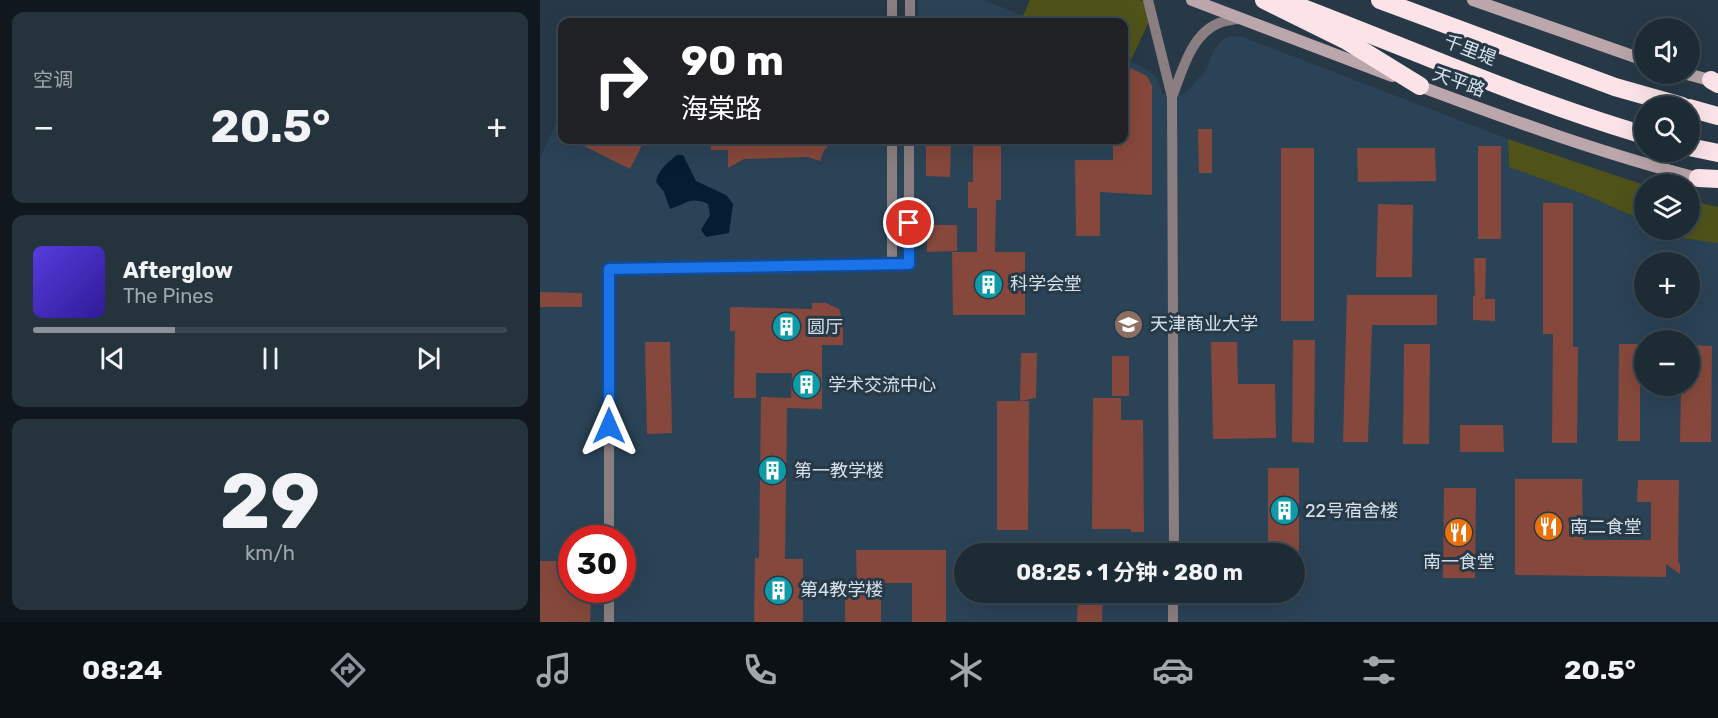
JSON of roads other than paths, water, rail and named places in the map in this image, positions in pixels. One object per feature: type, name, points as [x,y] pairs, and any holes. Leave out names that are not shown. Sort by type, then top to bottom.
[{"type":"highway","points":[[1264,0],[1308,15],[1420,86]]},
{"type":"highway","name":"千里堤","points":[[1282,0],[1308,15],[1606,124],[1634,132]]},
{"type":"highway","name":"千里堤","points":[[1380,0],[1615,87],[1647,96]]},
{"type":"highway","points":[[1700,111],[1718,116]]},
{"type":"highway","points":[[1700,149],[1718,153]]},
{"type":"highway","points":[[1700,178],[1718,181]]},
{"type":"street","points":[[892,0],[892,18]]},
{"type":"street","points":[[910,0],[910,18]]},
{"type":"street","points":[[1148,0],[1172,97],[1174,543]]},
{"type":"street","name":"天平路","points":[[1192,0],[1237,19],[1572,141],[1682,174]]},
{"type":"street","points":[[1473,0],[1634,56]]},
{"type":"street","points":[[1172,97],[1189,55],[1200,36],[1218,23],[1237,19]]},
{"type":"street","points":[[1700,78],[1715,82]]},
{"type":"street","points":[[892,144],[892,265]]},
{"type":"street","points":[[609,525],[609,269],[909,264],[909,144]]},
{"type":"street","points":[[609,603],[609,622]]},
{"type":"street","points":[[1173,603],[1173,622]]},
{"type":"place","name":"科学会堂","points":[[989,284]]},
{"type":"place","name":"天津商业大学","points":[[1129,324]]},
{"type":"place","name":"圆厅","points":[[786,327]]},
{"type":"place","name":"学术交流中心","points":[[807,385]]},
{"type":"place","name":"第一教学楼","points":[[773,471]]},
{"type":"place","name":"22号宿舍楼","points":[[1284,511]]},
{"type":"place","name":"南二食堂","points":[[1549,527]]},
{"type":"place","name":"南一食堂","points":[[1459,533]]},
{"type":"place","name":"第4教学楼","points":[[779,590]]}]
